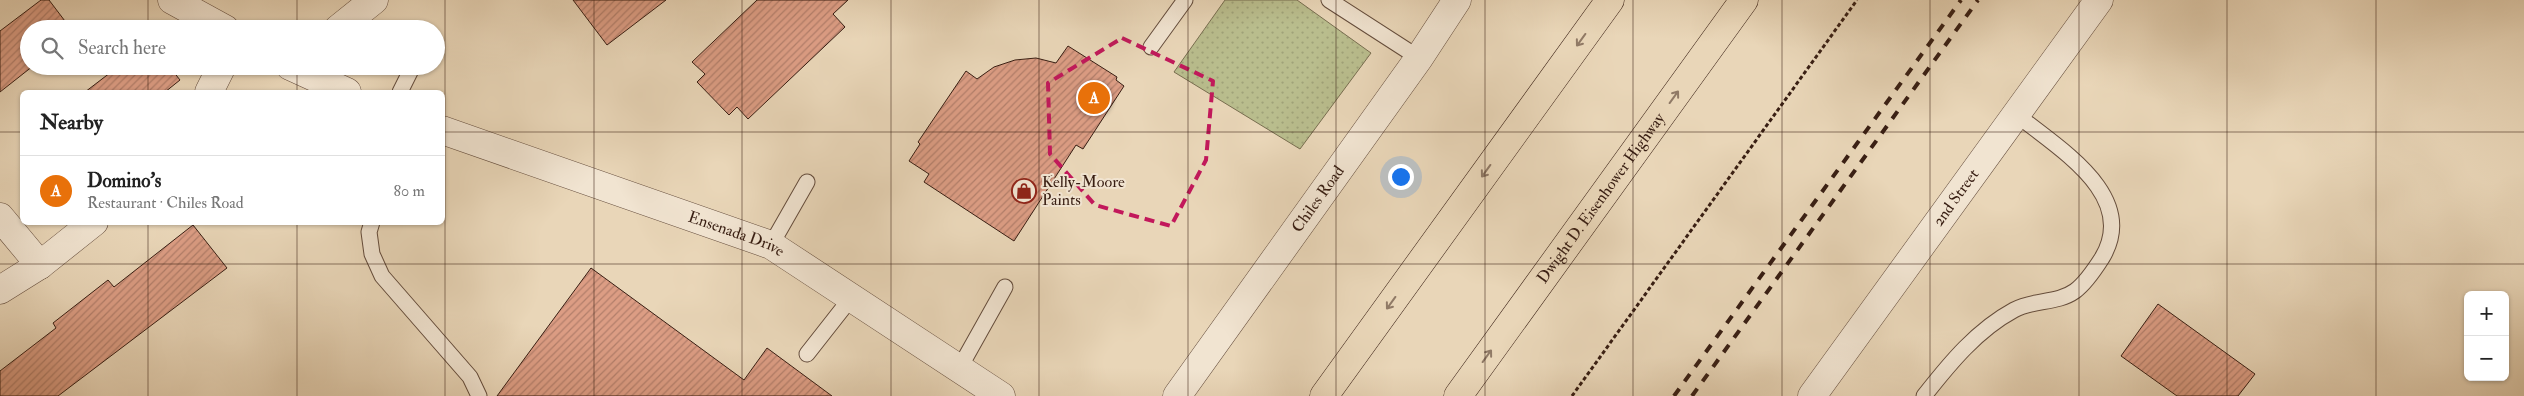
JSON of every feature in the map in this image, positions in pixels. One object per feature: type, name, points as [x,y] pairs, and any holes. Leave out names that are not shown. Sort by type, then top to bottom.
[{"type":"highway","points":[[1324,396],[1610,0]]},
{"type":"highway","name":"Dwight D. Eisenhower Highway","points":[[1458,396],[1744,0]]},
{"type":"street","points":[[172,0],[209,20]]},
{"type":"street","points":[[349,20],[374,0]]},
{"type":"street","name":"Chiles Road","points":[[1177,396],[1419,58],[1457,0]]},
{"type":"street","name":"2nd Street","points":[[1812,396],[2099,0]]},
{"type":"street","points":[[210,90],[218,75]]},
{"type":"street","points":[[310,75],[343,90]]},
{"type":"street","name":"Ensenada Drive","points":[[445,131],[771,245],[1001,396]]},
{"type":"street","points":[[0,217],[40,265]]},
{"type":"street","points":[[0,290],[40,265],[90,225]]},
{"type":"lane","points":[[1150,47],[1185,0]]},
{"type":"lane","points":[[1329,0],[1419,58]]},
{"type":"lane","points":[[401,90],[408,75]]},
{"type":"lane","points":[[1924,396],[1965,348],[1989,326],[2015,309],[2031,303],[2053,301],[2076,291],[2096,268],[2107,250],[2111,236],[2110,210],[2107,199],[2076,162],[2016,114]]},
{"type":"lane","points":[[771,245],[807,182]]},
{"type":"lane","points":[[371,225],[369,232],[372,254],[382,276],[470,377],[478,396]]},
{"type":"lane","points":[[959,369],[1004,287]]},
{"type":"lane","points":[[807,354],[851,298]]},
{"type":"path","points":[[1572,396],[1857,0]]},
{"type":"highlighted area","points":[[1122,38],[1213,81],[1206,160],[1171,226],[1095,205],[1050,154],[1048,83]]},
{"type":"green space","points":[[1225,0],[1297,0],[1371,53],[1300,149],[1174,72]]},
{"type":"building","points":[[41,0],[49,0],[64,20],[20,20],[20,75],[22,75],[0,92],[0,31]]},
{"type":"building","points":[[573,0],[666,0],[607,45]]},
{"type":"building","points":[[757,0],[848,0],[833,14],[845,27],[748,119],[737,107],[729,115],[697,82],[705,74],[692,62]]},
{"type":"building","points":[[1068,46],[1117,77],[1116,80],[1124,86],[1083,149],[1076,145],[1014,241],[924,182],[929,174],[909,161],[920,144],[918,142],[966,71],[977,79],[994,67],[1015,60],[1036,58],[1056,63]]},
{"type":"building","points":[[107,75],[176,75],[180,80],[168,90],[88,90]]},
{"type":"building","points":[[193,225],[227,268],[58,396],[0,396],[0,371],[56,328],[53,323],[108,280],[114,287]]},
{"type":"building","points":[[591,268],[744,380],[767,348],[832,396],[497,396]]},
{"type":"building","points":[[2158,304],[2255,374],[2238,396],[2177,396],[2121,356]]},
{"type":"railway","points":[[1674,396],[1961,0]]},
{"type":"railway","points":[[1692,396],[1978,0]]},
{"type":"place","name":"Domino's","points":[[1094,98]]},
{"type":"place","name":"Kelly-Moore Paints","points":[[1024,191]]}]
